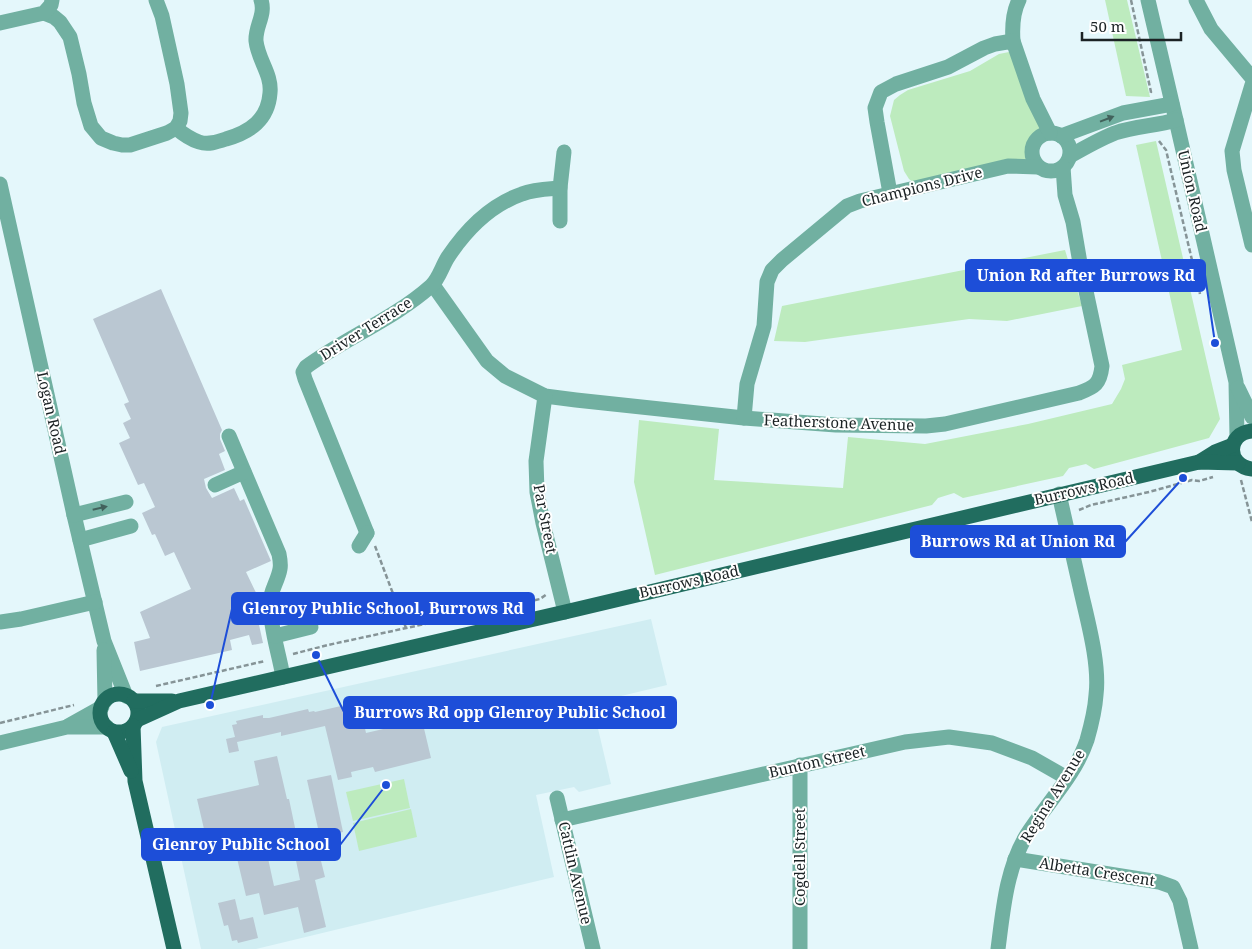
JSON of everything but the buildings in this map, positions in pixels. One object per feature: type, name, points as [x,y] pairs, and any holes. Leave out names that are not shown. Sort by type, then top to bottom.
[{"type":"main road","name":"Burrows Road","points":[[130,698],[179,700],[565,612],[1199,462],[1235,441],[1242,433],[1252,430]]},
{"type":"main road","points":[[1235,441],[1233,455],[1245,471]]},
{"type":"main road","name":"Burrows Road","points":[[1199,462],[1245,471]]},
{"type":"main road","points":[[135,781],[135,723],[138,710],[130,698],[115,695],[103,704],[101,718],[103,723],[110,729],[135,781],[174,949]]},
{"type":"main road","name":"Burrows Road","points":[[135,723],[179,700]]},
{"type":"main road","points":[[110,729],[124,732],[135,723]]},
{"type":"street","points":[[0,23],[48,6],[70,37],[91,126],[101,138],[113,143],[130,145],[167,133],[176,128],[180,121],[181,113],[177,84],[162,16],[156,0]]},
{"type":"street","points":[[176,128],[187,137],[200,143],[216,142],[249,130],[260,121],[268,105],[270,85],[256,45],[256,32],[263,9],[261,0]]},
{"type":"street","points":[[1019,0],[1016,6],[1013,40],[1045,139]]},
{"type":"street","name":"Union Road","points":[[1148,0],[1236,382],[1252,417]]},
{"type":"street","points":[[1196,0],[1211,29],[1252,78]]},
{"type":"street","points":[[890,193],[875,108],[881,92],[896,84],[948,67],[984,48],[1013,40]]},
{"type":"street","points":[[1252,86],[1232,151],[1234,170],[1252,245]]},
{"type":"street","name":"Champions Drive","points":[[1008,166],[1045,139],[1123,112],[1172,104]]},
{"type":"street","points":[[1045,139],[1031,155],[1034,162],[1042,169],[1053,172],[1114,133],[1176,120]]},
{"type":"street","points":[[1045,139],[1068,144],[1070,150],[1066,162]]},
{"type":"street","points":[[560,221],[560,188],[564,152]]},
{"type":"street","name":"Featherstone Avenue","points":[[433,285],[487,362],[505,376],[545,396],[744,418],[836,425],[926,426],[945,424],[1092,388],[1101,376],[1102,366],[1073,222],[1065,195],[1066,162]]},
{"type":"street","name":"Champions Drive","points":[[744,418],[747,384],[764,326],[766,282],[772,270],[782,260],[847,206],[860,201],[1008,166],[1042,169]]},
{"type":"street","name":"Featherstone Avenue","points":[[1042,169],[1055,181],[1065,195]]},
{"type":"street","name":"Logan Road","points":[[0,184],[104,641],[130,698]]},
{"type":"street","name":"Driver Terrace","points":[[367,539],[303,372],[310,364],[388,317],[433,285],[448,258],[465,235],[482,217],[500,204],[522,194],[545,188],[560,188]]},
{"type":"street","name":"Union Road","points":[[1235,441],[1236,382]]},
{"type":"street","name":"Par Street","points":[[545,396],[536,461],[537,492],[565,612]]},
{"type":"street","points":[[229,436],[276,546],[280,562],[280,570],[270,602],[283,677]]},
{"type":"street","points":[[216,485],[244,472]]},
{"type":"street","name":"Regina Avenue","points":[[998,949],[1009,880],[1015,858],[1030,830],[1077,762],[1086,741],[1097,694],[1096,664],[1090,630],[1059,494]]},
{"type":"street","points":[[74,515],[126,502]]},
{"type":"street","points":[[80,540],[131,526]]},
{"type":"street","points":[[0,622],[95,602]]},
{"type":"street","points":[[275,636],[311,627]]},
{"type":"street","name":"Logan Road","points":[[103,704],[104,641]]},
{"type":"street","points":[[67,727],[103,704]]},
{"type":"street","points":[[0,742],[67,727],[110,729]]},
{"type":"street","name":"Bunton Street","points":[[562,820],[905,742],[949,737],[992,743],[1032,758],[1067,778]]},
{"type":"street","name":"Cogdell Street","points":[[800,766],[800,949]]},
{"type":"street","name":"Cattlin Avenue","points":[[557,798],[593,949]]},
{"type":"street","name":"Albetta Crescent","points":[[1015,858],[1159,882],[1173,888],[1180,901],[1191,949]]},
{"type":"path","points":[[1130,0],[1151,92],[1150,99]]},
{"type":"path","points":[[1159,141],[1166,150],[1200,294]]},
{"type":"path","points":[[1245,471],[1242,481],[1252,522]]},
{"type":"path","points":[[1079,510],[1091,505],[1192,480],[1199,481],[1214,477]]},
{"type":"path","points":[[367,539],[374,543],[406,628]]},
{"type":"path","points":[[152,687],[540,599],[548,594],[549,589]]},
{"type":"path","points":[[0,723],[82,704]]},
{"type":"shaded area","points":[[651,619],[667,685],[592,703],[611,784],[579,792],[574,787],[536,795],[554,877],[256,949],[201,949],[156,742],[162,727]]},
{"type":"green space","points":[[1105,0],[1127,0],[1150,97],[1126,96]]},
{"type":"green space","points":[[1009,52],[1015,54],[1043,128],[1033,152],[1021,163],[914,183],[904,171],[890,116],[894,100],[908,90],[970,71],[999,54]]},
{"type":"green space","points":[[1156,141],[1220,419],[1209,438],[1094,469],[1086,464],[1069,468],[1063,476],[963,498],[954,493],[938,498],[932,505],[655,575],[634,482],[639,420],[719,429],[714,480],[843,488],[848,437],[925,444],[1028,424],[1112,404],[1125,379],[1122,365],[1182,350],[1136,145]]},
{"type":"green space","points":[[1065,250],[1082,306],[1007,321],[969,319],[805,342],[774,341],[782,306]]},
{"type":"green space","points":[[404,779],[410,808],[353,821],[346,792]]},
{"type":"green space","points":[[411,809],[417,837],[359,851],[353,823]]},
{"type":"place","name":"Union Rd after Burrows Rd","points":[[1215,343]]},
{"type":"place","name":"Burrows Rd at Union Rd","points":[[1183,478]]},
{"type":"place","name":"Burrows Rd opp Glenroy Public School","points":[[316,655]]},
{"type":"place","name":"Glenroy Public School, Burrows Rd","points":[[210,705]]},
{"type":"place","name":"Glenroy Public School","points":[[386,785]]}]
